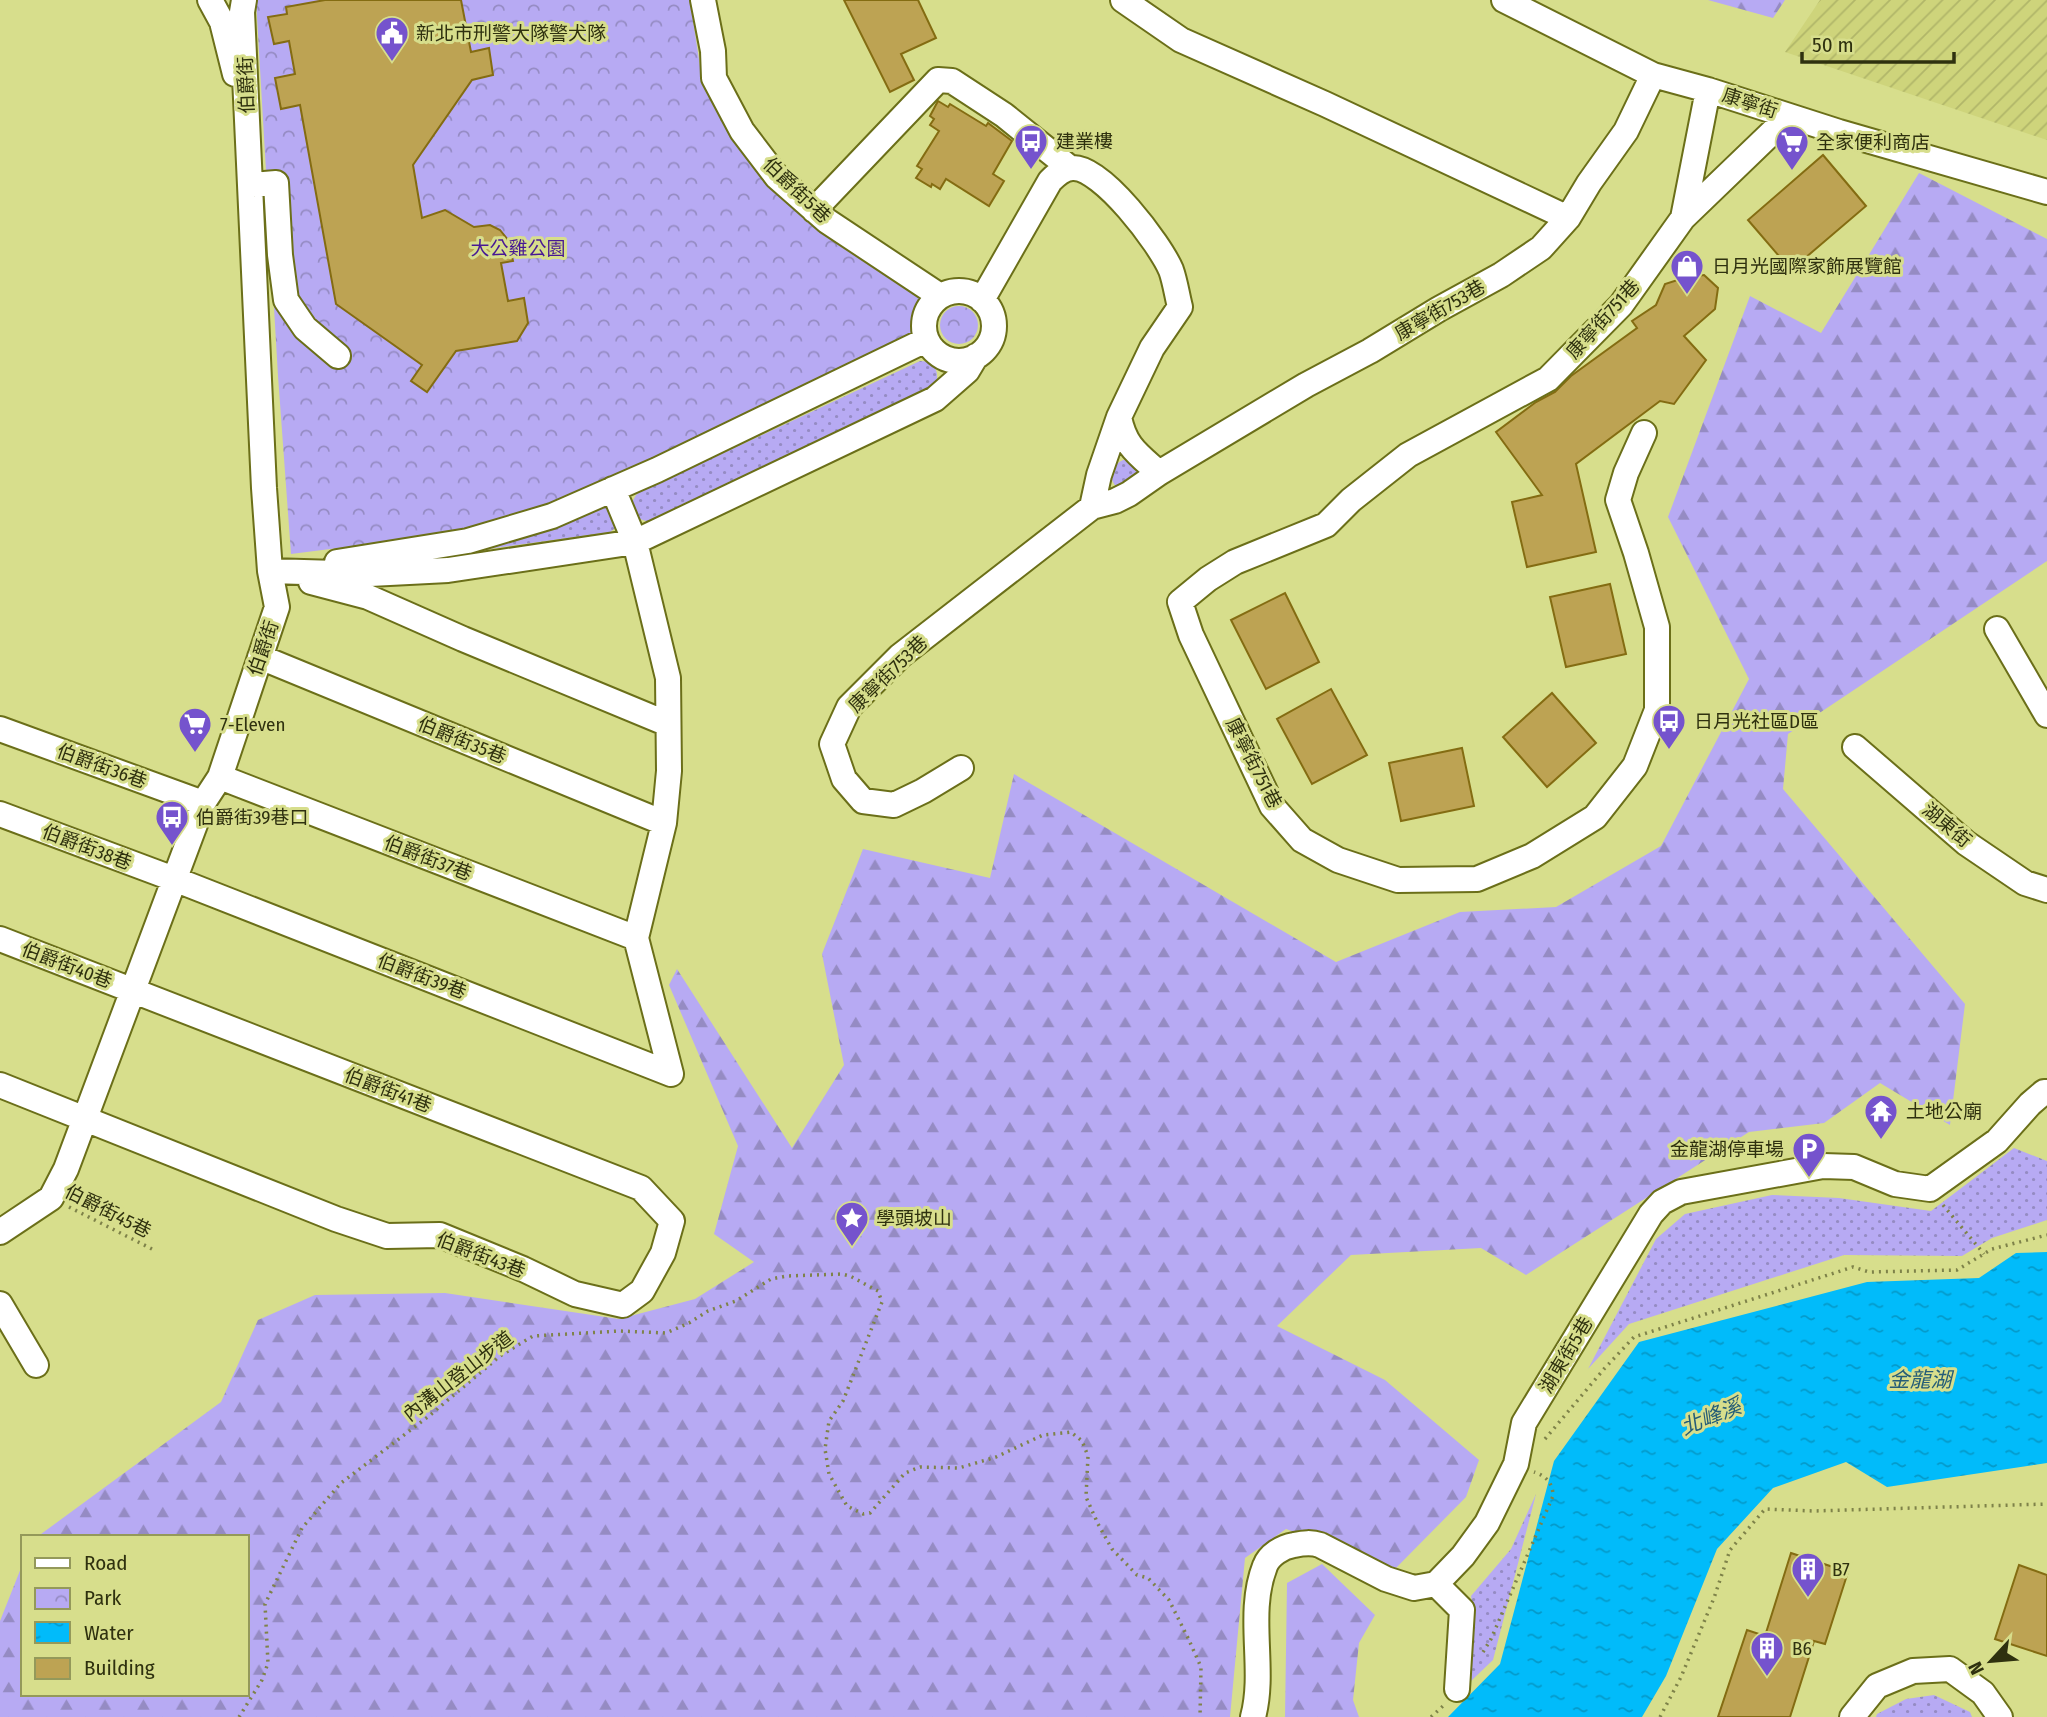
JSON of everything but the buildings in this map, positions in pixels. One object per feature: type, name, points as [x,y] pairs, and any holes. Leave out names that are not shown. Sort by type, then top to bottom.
[{"type":"street","points":[[210,0],[222,22],[247,115]]},
{"type":"street","name":"伯爵街","points":[[2,1230],[51,1198],[66,1169],[203,803],[220,777],[277,607],[270,571],[255,316],[242,12],[244,0]]},
{"type":"street","name":"伯爵街5巷","points":[[703,0],[713,51],[714,78],[742,131],[777,177],[827,221],[940,296]]},
{"type":"street","points":[[1123,0],[1181,40],[1568,218]]},
{"type":"street","name":"康寧街","points":[[1504,0],[1653,75],[2047,192]]},
{"type":"street","name":"康寧街753巷","points":[[961,768],[894,805],[863,801],[844,779],[832,744],[849,707],[900,656],[1092,507],[1120,499],[1306,385],[1501,275],[1541,248],[1568,218],[1626,131],[1653,75]]},
{"type":"street","points":[[814,210],[938,80],[952,80],[1004,115],[1070,168]]},
{"type":"street","name":"康寧街751巷","points":[[1683,218],[1708,90]]},
{"type":"street","name":"康寧街751巷","points":[[1644,433],[1626,473],[1618,500],[1657,627],[1657,710],[1635,766],[1595,817],[1532,856],[1477,878],[1398,880],[1338,860],[1302,840],[1272,806],[1191,635],[1180,602],[1208,579],[1236,562],[1326,525],[1351,500],[1408,455],[1548,379],[1621,304],[1683,218],[1789,116]]},
{"type":"street","points":[[982,300],[1049,181],[1060,171],[1074,167],[1089,174],[1129,207],[1153,238],[1171,271],[1180,307],[1152,348],[1119,417],[1099,475],[1092,507]]},
{"type":"street","points":[[250,185],[276,183],[279,255],[286,299],[305,328],[338,356]]},
{"type":"street","points":[[957,290],[968,291],[982,300],[992,315],[994,327],[992,338],[985,349],[965,360],[942,357],[926,340],[923,329],[928,307],[940,296],[957,290]]},
{"type":"street","points":[[270,571],[467,541],[552,516],[657,470],[926,340]]},
{"type":"street","points":[[270,571],[370,574],[448,570],[635,542],[935,399],[967,371],[976,356]]},
{"type":"street","points":[[1119,417],[1122,434],[1131,447],[1159,473]]},
{"type":"street","points":[[613,489],[635,542],[668,678],[669,771],[664,823],[636,938]]},
{"type":"street","points":[[270,571],[368,597],[668,724]]},
{"type":"street","points":[[1997,629],[2047,715]]},
{"type":"street","name":"伯爵街35巷","points":[[260,657],[664,823]]},
{"type":"street","name":"伯爵街36巷","points":[[0,729],[203,803]]},
{"type":"street","name":"湖東街","points":[[1855,747],[1966,843],[2025,883],[2047,890]]},
{"type":"street","name":"伯爵街37巷","points":[[220,777],[636,938]]},
{"type":"street","name":"伯爵街38巷","points":[[0,814],[174,879]]},
{"type":"street","name":"伯爵街39巷","points":[[174,879],[671,1074],[636,938]]},
{"type":"street","name":"伯爵街40巷","points":[[0,939],[134,992]]},
{"type":"street","name":"伯爵街41巷","points":[[134,992],[641,1188]]},
{"type":"street","points":[[0,1085],[85,1118]]},
{"type":"street","points":[[1930,1189],[1997,1141],[2030,1104],[2047,1092]]},
{"type":"street","name":"伯爵街43巷","points":[[85,1118],[336,1219],[387,1236],[440,1235],[575,1294],[623,1305],[642,1291],[663,1253],[672,1221],[641,1188]]},
{"type":"street","name":"湖東街5巷","points":[[1436,1584],[1463,1556],[1487,1523],[1516,1464],[1524,1423],[1651,1214],[1662,1202],[1681,1192],[1824,1166],[1854,1167],[1895,1184],[1930,1189]]},
{"type":"street","points":[[0,1304],[36,1365]]},
{"type":"street","points":[[1253,1717],[1257,1664],[1257,1598],[1265,1564],[1275,1552],[1288,1546],[1311,1542],[1386,1579],[1414,1588],[1436,1584],[1462,1610],[1457,1689]]},
{"type":"street","points":[[1852,1717],[1877,1686],[1913,1671],[1950,1669],[1983,1693],[2000,1717]]},
{"type":"path","points":[[1930,1189],[1984,1254]]},
{"type":"path","name":"伯爵街45巷","points":[[51,1198],[152,1249]]},
{"type":"path","points":[[1543,1442],[1634,1337],[1853,1267],[1869,1272],[1957,1270],[1992,1249],[2047,1234]]},
{"type":"path","name":"內溝山登山步道","points":[[239,1717],[262,1680],[268,1663],[265,1604],[302,1528],[341,1483],[429,1416],[500,1356],[533,1336],[666,1333],[708,1311],[736,1301],[771,1279],[842,1274],[878,1291],[882,1302],[843,1401],[829,1421],[825,1449],[830,1474],[847,1506],[863,1514],[870,1513],[905,1473],[920,1467],[958,1468],[996,1457],[1043,1435],[1071,1432],[1082,1441],[1088,1456],[1086,1496],[1112,1549],[1137,1575],[1148,1578],[1169,1600],[1188,1638],[1201,1667],[1200,1717]]},
{"type":"path","points":[[1492,1639],[1553,1496],[1553,1488],[1544,1476]]},
{"type":"path","points":[[1660,1717],[1714,1598],[1730,1550],[1765,1509],[1813,1511],[2047,1504]]},
{"type":"shaded area","points":[[1820,0],[2047,0],[2047,140],[1785,52]]},
{"type":"green space","name":"大公雞公園","points":[[256,0],[690,0],[701,73],[766,179],[815,228],[926,297],[916,310],[912,337],[555,504],[456,533],[291,554]]},
{"type":"green space","points":[[1708,0],[1785,0],[1773,18]]},
{"type":"green space","points":[[1919,173],[2047,239],[2047,561],[1788,734],[1783,789],[1965,1004],[1950,1125],[1880,1083],[1824,1123],[1749,1132],[1526,1275],[1481,1248],[1351,1255],[1277,1326],[1385,1380],[1479,1460],[1466,1497],[1396,1568],[1286,1529],[1245,1558],[1230,1717],[0,1717],[0,1621],[21,1568],[21,1696],[248,1696],[248,1535],[40,1535],[221,1402],[258,1320],[315,1295],[445,1293],[619,1319],[695,1299],[754,1262],[714,1234],[738,1146],[669,985],[677,969],[792,1148],[844,1065],[822,954],[863,849],[990,878],[1014,774],[1336,962],[1460,912],[1556,907],[1661,846],[1749,679],[1668,517],[1750,296],[1821,333]]},
{"type":"green space","points":[[959,306],[973,311],[978,325],[973,339],[959,344],[945,339],[940,325],[945,311]]},
{"type":"green space","points":[[925,361],[935,368],[935,385],[652,520],[637,518],[631,504],[640,492]]},
{"type":"green space","points":[[1126,459],[1142,470],[1120,490],[1113,482],[1112,473],[1116,465]]},
{"type":"green space","points":[[609,507],[617,527],[610,532],[360,567],[520,539]]},
{"type":"green space","points":[[2014,1148],[2047,1161],[2047,1220],[1992,1238],[1962,1256],[1844,1255],[1629,1324],[1588,1369],[1656,1239],[1685,1214],[1772,1195],[1839,1198],[1931,1211]]},
{"type":"green space","points":[[1536,1494],[1493,1660],[1471,1681],[1474,1612],[1471,1596],[1511,1549]]},
{"type":"green space","points":[[1322,1564],[1375,1615],[1359,1643],[1353,1700],[1359,1717],[1285,1717],[1287,1583]]},
{"type":"green space","points":[[1934,1695],[1970,1712],[1972,1717],[1876,1717],[1906,1699]]},
{"type":"water","name":"金龍湖","points":[[2047,1252],[2047,1463],[1887,1487],[1846,1462],[1773,1488],[1717,1549],[1666,1676],[1642,1717],[1448,1717],[1500,1664],[1554,1461],[1639,1342],[1867,1282],[1979,1278],[2016,1253]]},
{"type":"place","name":"新北市刑警大隊警犬隊","points":[[392,63]]},
{"type":"place","name":"建業樓","points":[[1031,171]]},
{"type":"place","name":"全家便利商店","points":[[1792,172]]},
{"type":"place","name":"日月光國際家飾展覽館","points":[[1687,296]]},
{"type":"place","name":"日月光社區D區","points":[[1669,751]]},
{"type":"place","name":"7-Eleven","points":[[195,754]]},
{"type":"place","name":"伯爵街39巷口","points":[[172,847]]},
{"type":"place","name":"土地公廟","points":[[1881,1141]]},
{"type":"place","name":"金龍湖停車場","points":[[1809,1179]]},
{"type":"place","name":"學頭坡山","points":[[852,1248]]},
{"type":"place","name":"B7","points":[[1808,1599]]},
{"type":"place","name":"B6","points":[[1767,1678]]},
{"type":"water label","name":"北峰溪","points":[[1711,1417]]}]
